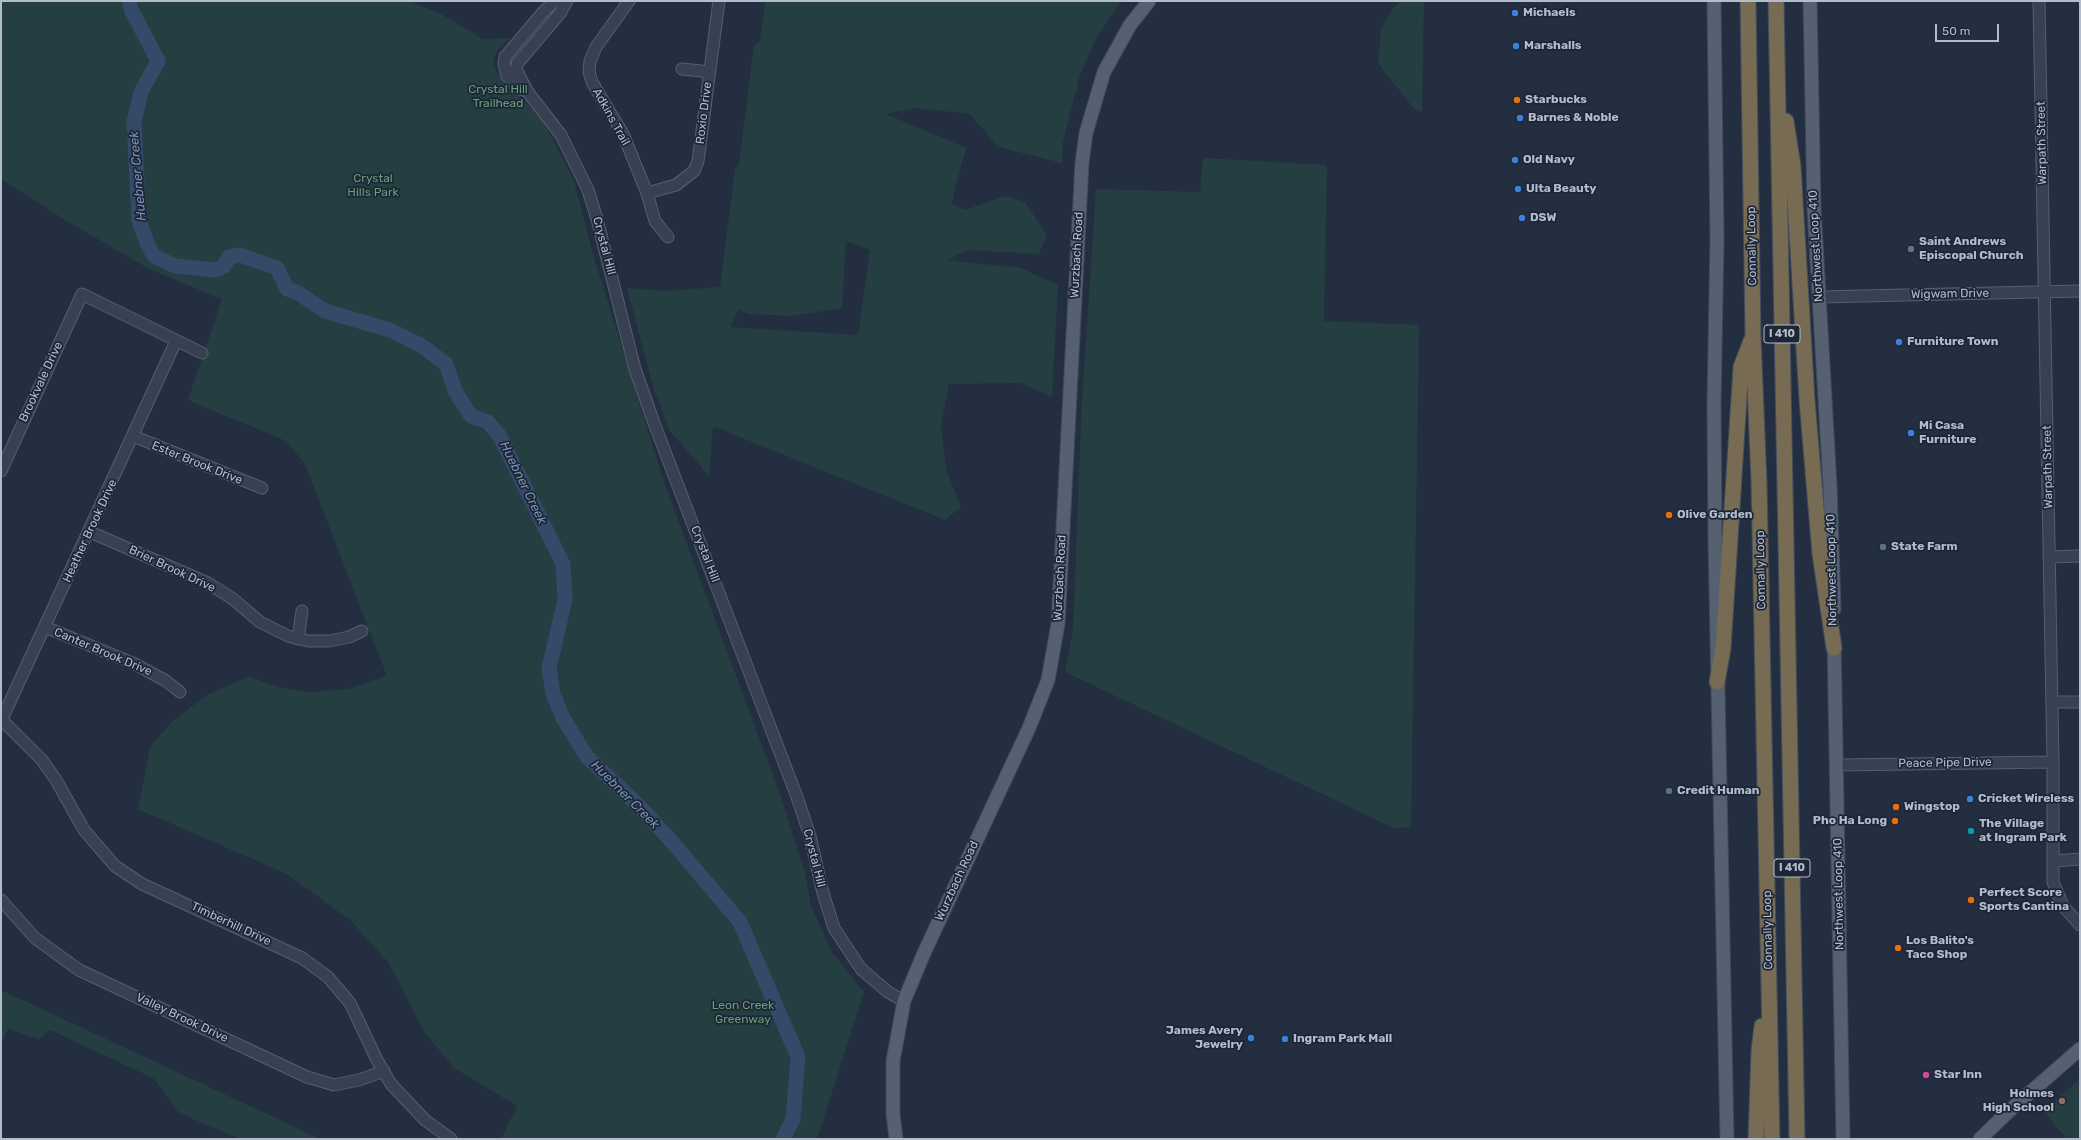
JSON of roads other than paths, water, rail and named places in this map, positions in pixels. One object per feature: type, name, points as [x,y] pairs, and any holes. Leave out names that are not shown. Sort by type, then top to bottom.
[{"type":"highway","name":"Connally Loop","points":[[1748,1],[1753,337],[1759,482],[1772,1139]]},
{"type":"highway","name":"I 410","points":[[1776,1],[1798,1139]]},
{"type":"highway","points":[[1777,71],[1793,166],[1807,400],[1820,554],[1834,648]]},
{"type":"highway","points":[[1717,682],[1723,649],[1741,367],[1753,337]]},
{"type":"highway","points":[[1756,1139],[1759,1051],[1769,978]]},
{"type":"main road","name":"Wurzbach Road","points":[[896,1139],[893,1114],[893,1061],[904,1001],[924,953],[1027,733],[1048,680],[1058,624],[1082,171],[1086,133],[1104,72],[1130,25],[1149,1]]},
{"type":"main road","points":[[1714,1],[1717,226],[1714,404],[1717,682],[1727,1139]]},
{"type":"main road","name":"Northwest Loop 410","points":[[1810,1],[1814,208],[1830,492],[1837,765],[1843,1139]]},
{"type":"main road","points":[[1980,1139],[2009,1111],[2080,1049]]},
{"type":"street","name":"Crystal Hill","points":[[527,91],[520,89],[507,76],[504,64],[507,53],[544,11],[555,1]]},
{"type":"street","name":"Crystal Hill","points":[[567,1],[561,12],[517,64],[516,69],[518,75],[526,85],[527,91],[561,135],[588,190],[598,219],[635,369],[651,416],[797,797],[810,836],[823,893],[834,928],[861,969],[888,992],[904,1001]]},
{"type":"street","name":"Adkins Trail","points":[[628,1],[596,47],[590,61],[589,72],[592,82],[623,134],[647,193],[655,221],[668,237]]},
{"type":"street","name":"Roxio Drive","points":[[647,193],[676,185],[694,171],[698,162],[719,1]]},
{"type":"street","name":"Warpath Street","points":[[2039,1],[2046,292],[2053,762],[2053,861],[2055,890],[2063,906],[2080,924]]},
{"type":"street","points":[[682,69],[710,72]]},
{"type":"street","name":"Wigwam Drive","points":[[1819,297],[2080,291]]},
{"type":"street","name":"Brookvale Drive","points":[[1,471],[82,294],[176,341]]},
{"type":"street","points":[[176,341],[202,353]]},
{"type":"street","name":"Heather Brook Drive","points":[[2,719],[90,532],[176,341]]},
{"type":"street","name":"Ester Brook Drive","points":[[133,436],[262,488]]},
{"type":"street","name":"Brier Brook Drive","points":[[90,532],[208,583],[269,628],[298,639],[329,641],[349,637],[362,632]]},
{"type":"street","points":[[2050,557],[2080,556]]},
{"type":"street","points":[[298,639],[302,611]]},
{"type":"street","name":"Canter Brook Drive","points":[[45,627],[135,664],[166,681],[180,692]]},
{"type":"street","points":[[2052,702],[2080,702]]},
{"type":"street","name":"Timberhill Drive","points":[[2,719],[42,760],[56,780],[84,830],[115,866],[142,884],[302,958],[328,977],[350,1003],[384,1071],[400,1095],[425,1120],[451,1139]]},
{"type":"street","name":"Peace Pipe Drive","points":[[1837,765],[2053,762]]},
{"type":"street","points":[[2053,861],[2080,858]]},
{"type":"street","name":"Valley Brook Drive","points":[[1,900],[35,938],[79,970],[307,1077],[334,1085],[359,1080],[384,1071]]},
{"type":"waterway","name":"Huebner Creek","points":[[129,1],[131,9],[158,61],[141,92],[134,122],[139,220],[147,243],[154,256],[175,266],[216,270],[224,266],[229,257],[240,255],[277,268],[287,289],[298,293],[325,311],[390,330],[422,346],[446,364],[455,391],[471,416],[488,422],[499,435],[563,564],[565,600],[549,668],[553,694],[563,718],[587,757],[639,806],[673,843],[740,922],[798,1057],[793,1119],[783,1139]]},
{"type":"place","name":"Michaels","points":[[1515,13]]},
{"type":"place","name":"Marshalls","points":[[1516,46]]},
{"type":"place","name":"Starbucks","points":[[1517,100]]},
{"type":"place","name":"Barnes & Noble","points":[[1520,118]]},
{"type":"place","name":"Old Navy","points":[[1515,160]]},
{"type":"place","name":"Ulta Beauty","points":[[1518,189]]},
{"type":"place","name":"DSW","points":[[1522,218]]},
{"type":"place","name":"Saint Andrews Episcopal Church","points":[[1911,249]]},
{"type":"place","name":"Furniture Town","points":[[1899,342]]},
{"type":"place","name":"Mi Casa Furniture","points":[[1911,433]]},
{"type":"place","name":"Olive Garden","points":[[1669,515]]},
{"type":"place","name":"State Farm","points":[[1883,547]]},
{"type":"place","name":"Credit Human","points":[[1669,791]]},
{"type":"place","name":"Cricket Wireless","points":[[1970,799]]},
{"type":"place","name":"Wingstop","points":[[1896,807]]},
{"type":"place","name":"Pho Ha Long","points":[[1895,821]]},
{"type":"place","name":"The Village at Ingram Park","points":[[1971,831]]},
{"type":"place","name":"Perfect Score Sports Cantina","points":[[1971,900]]},
{"type":"place","name":"Los Balito's Taco Shop","points":[[1898,948]]},
{"type":"place","name":"James Avery Jewelry","points":[[1251,1038]]},
{"type":"place","name":"Ingram Park Mall","points":[[1285,1039]]},
{"type":"place","name":"Star Inn","points":[[1926,1075]]},
{"type":"place","name":"Holmes High School","points":[[2062,1101]]},
{"type":"park label","name":"Crystal Hill Trailhead","points":[[498,97]]},
{"type":"park label","name":"Crystal Hills Park","points":[[373,186]]},
{"type":"park label","name":"Leon Creek Greenway","points":[[743,1013]]}]
